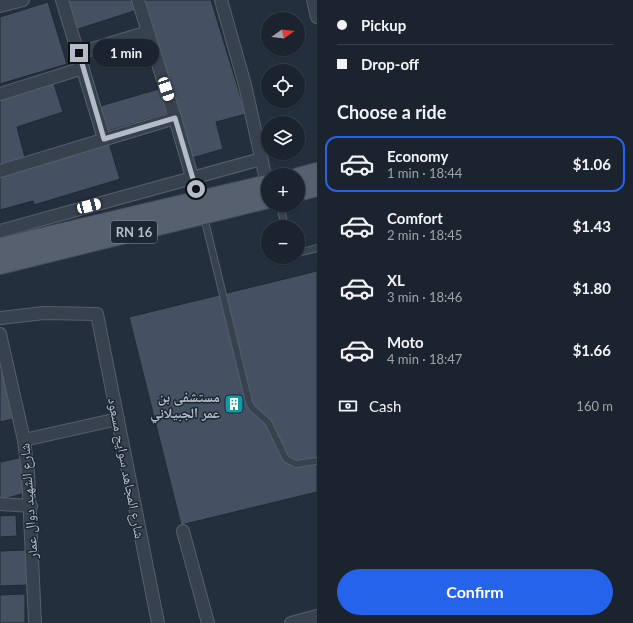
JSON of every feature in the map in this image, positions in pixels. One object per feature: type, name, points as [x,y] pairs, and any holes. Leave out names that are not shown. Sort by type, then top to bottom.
[{"type":"main road","points":[[305,175],[317,172]]},
{"type":"main road","points":[[305,190],[317,187]]},
{"type":"main road","name":"RN 16","points":[[0,265],[261,191]]},
{"type":"main road","name":"RN 16","points":[[0,247],[201,208]]},
{"type":"street","points":[[0,6],[23,0]]},
{"type":"street","points":[[62,0],[104,139]]},
{"type":"street","points":[[138,0],[193,177],[201,208]]},
{"type":"street","points":[[0,231],[261,158],[241,71],[221,0]]},
{"type":"street","points":[[313,0],[317,17]]},
{"type":"street","points":[[79,53],[148,32]]},
{"type":"street","points":[[0,94],[83,68]]},
{"type":"street","points":[[0,171],[175,118]]},
{"type":"street","name":"شارع المجاهد سوايح مسعود","points":[[0,318],[44,313],[97,314],[98,330],[102,338],[158,623]]},
{"type":"street","name":"شارع الشهيد دوال عمار","points":[[0,334],[24,440],[31,506],[35,623]]},
{"type":"street","points":[[24,440],[118,420]]},
{"type":"street","points":[[0,504],[31,506]]},
{"type":"street","points":[[183,531],[208,623]]},
{"type":"street","points":[[291,623],[317,616]]},
{"type":"lane","points":[[201,208],[249,402],[252,408],[268,422],[286,459],[296,464],[317,461]]},
{"type":"lane","points":[[305,251],[317,248]]},
{"type":"building","points":[[66,0],[134,0],[137,10],[75,30]]},
{"type":"building","points":[[144,0],[211,0],[246,114],[216,122],[223,149],[192,158]]},
{"type":"building","points":[[48,2],[67,64],[0,84],[0,17]]},
{"type":"building","points":[[53,81],[63,112],[17,127],[25,158],[0,166],[0,98]]},
{"type":"building","points":[[162,88],[169,113],[108,131],[100,106]]},
{"type":"building","points":[[109,143],[120,179],[34,205],[33,201],[0,210],[0,177]]},
{"type":"building","name":"مستشفى بن عمر الجبيلاني","points":[[317,271],[317,492],[181,525],[129,317]]},
{"type":"building","points":[[7,364],[18,418],[0,422],[0,366]]},
{"type":"building","points":[[26,450],[36,490],[0,500],[0,456],[1,462],[23,457]]},
{"type":"building","points":[[16,515],[17,536],[0,537],[0,516]]},
{"type":"building","points":[[26,550],[27,585],[0,586],[0,551]]},
{"type":"building","points":[[25,594],[25,623],[0,623],[0,595]]},
{"type":"place","name":"مستشفى بن عمر الجبيلاني","points":[[234,404]]},
{"type":"route","points":[[79,53],[104,139],[175,118],[196,189]]}]
